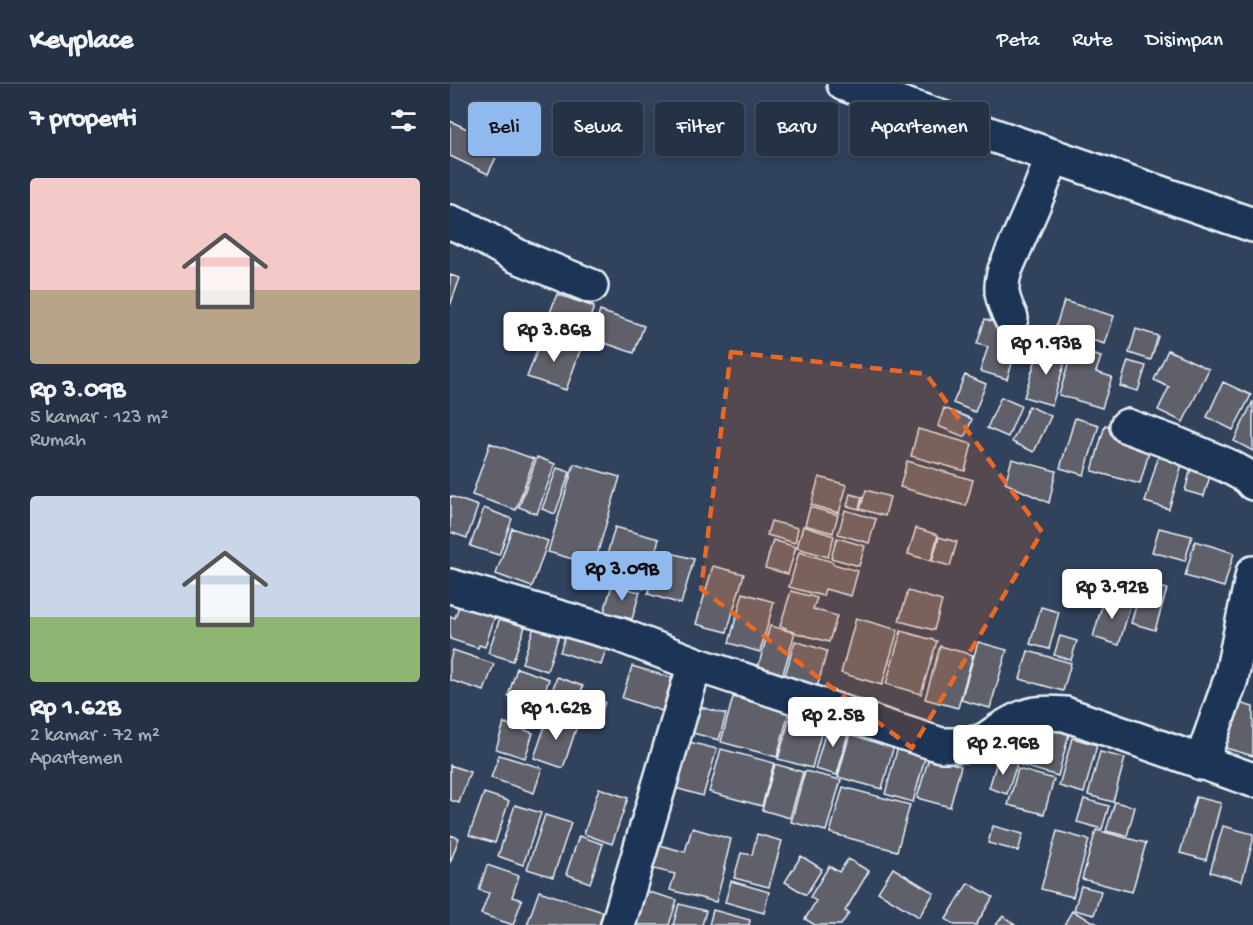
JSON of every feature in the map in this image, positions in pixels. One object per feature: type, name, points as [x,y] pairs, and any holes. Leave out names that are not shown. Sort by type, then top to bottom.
[{"type":"street","points":[[844,84],[1052,158],[1253,225]]},
{"type":"street","points":[[1011,318],[1003,302],[1002,281],[1052,158]]},
{"type":"street","points":[[450,222],[470,230],[517,256],[591,286]]},
{"type":"street","points":[[1127,426],[1228,466],[1248,477],[1253,483]]},
{"type":"street","points":[[1201,763],[1231,679],[1253,573]]},
{"type":"street","points":[[450,586],[617,634],[695,664],[941,745],[960,746],[983,741],[1024,716],[1036,713],[1065,714],[1253,780]]},
{"type":"street","points":[[618,925],[695,664]]},
{"type":"highlighted area","points":[[731,352],[926,374],[1042,532],[912,748],[701,589]]},
{"type":"building","points":[[450,121],[468,129],[468,156],[497,156],[488,174],[450,156]]},
{"type":"building","points":[[450,275],[460,278],[450,306]]},
{"type":"building","points":[[557,294],[594,307],[581,342],[544,329]]},
{"type":"building","points":[[1064,301],[1114,316],[1105,344],[1055,329]]},
{"type":"building","points":[[600,311],[644,326],[634,353],[590,338]]},
{"type":"building","points":[[985,319],[1020,330],[1018,338],[1020,339],[1007,379],[980,371],[988,347],[977,344]]},
{"type":"building","points":[[1136,329],[1158,336],[1151,360],[1129,353]]},
{"type":"building","points":[[543,335],[581,348],[566,390],[527,377]]},
{"type":"building","points":[[1040,346],[1067,355],[1052,405],[1024,397]]},
{"type":"building","points":[[1073,348],[1101,357],[1096,372],[1112,377],[1102,408],[1059,395]]},
{"type":"building","points":[[1168,350],[1209,369],[1183,422],[1158,410],[1169,387],[1154,380]]},
{"type":"building","points":[[1128,361],[1146,366],[1138,391],[1120,386]]},
{"type":"building","points":[[965,375],[986,384],[975,412],[953,403]]},
{"type":"building","points":[[1223,382],[1251,395],[1233,430],[1207,417]]},
{"type":"building","points":[[1001,397],[1021,406],[1008,437],[987,428]]},
{"type":"building","points":[[1253,401],[1253,451],[1234,441]]},
{"type":"building","points":[[1029,406],[1051,416],[1034,452],[1012,442]]},
{"type":"building","points":[[944,408],[972,419],[965,437],[938,426]]},
{"type":"building","points":[[1075,418],[1099,425],[1084,475],[1060,468]]},
{"type":"building","points":[[1105,425],[1153,438],[1140,484],[1092,471]]},
{"type":"building","points":[[918,429],[972,444],[965,471],[911,456]]},
{"type":"building","points":[[490,443],[534,459],[516,510],[472,495]]},
{"type":"building","points":[[1162,444],[1186,451],[1169,509],[1145,502]]},
{"type":"building","points":[[537,457],[555,464],[537,514],[519,507]]},
{"type":"building","points":[[1012,459],[1056,471],[1049,503],[1005,483]]},
{"type":"building","points":[[907,461],[973,480],[966,506],[900,487]]},
{"type":"building","points":[[574,464],[620,477],[594,565],[548,552]]},
{"type":"building","points":[[557,468],[570,472],[555,514],[542,509]]},
{"type":"building","points":[[1191,468],[1211,473],[1204,496],[1185,491]]},
{"type":"building","points":[[819,477],[847,485],[839,513],[811,505]]},
{"type":"building","points":[[866,490],[890,497],[885,516],[860,509]]},
{"type":"building","points":[[850,494],[862,497],[859,509],[847,506]]},
{"type":"building","points":[[450,496],[478,506],[467,538],[450,532]]},
{"type":"building","points":[[810,507],[838,515],[833,533],[805,525]]},
{"type":"building","points":[[484,508],[512,519],[499,555],[470,546]]},
{"type":"building","points":[[845,510],[876,519],[869,543],[838,534]]},
{"type":"building","points":[[771,521],[798,528],[795,543],[767,535]]},
{"type":"building","points":[[803,526],[834,536],[828,557],[797,548]]},
{"type":"building","points":[[615,527],[659,539],[644,589],[601,576]]},
{"type":"building","points":[[512,528],[548,541],[532,587],[496,574]]},
{"type":"building","points":[[916,528],[938,535],[931,561],[908,554]]},
{"type":"building","points":[[1159,528],[1192,536],[1185,561],[1152,552]]},
{"type":"building","points":[[939,537],[957,542],[950,566],[932,561]]},
{"type":"building","points":[[837,538],[865,546],[859,566],[831,558]]},
{"type":"building","points":[[773,540],[796,547],[788,574],[765,568]]},
{"type":"building","points":[[1195,541],[1234,553],[1224,587],[1185,576]]},
{"type":"building","points":[[660,550],[694,559],[681,604],[648,594]]},
{"type":"building","points":[[799,552],[858,571],[851,596],[825,589],[823,596],[789,587]]},
{"type":"building","points":[[713,566],[744,574],[727,632],[696,624]]},
{"type":"building","points":[[1143,582],[1167,589],[1155,630],[1131,623]]},
{"type":"building","points":[[612,585],[640,592],[632,619],[604,612]]},
{"type":"building","points":[[791,591],[817,598],[813,609],[837,616],[829,642],[785,630],[786,628],[780,626]]},
{"type":"building","points":[[908,591],[942,601],[934,630],[899,621]]},
{"type":"building","points":[[463,593],[499,604],[485,647],[479,645],[478,648],[450,639],[450,616],[455,618]]},
{"type":"building","points":[[743,593],[774,602],[760,652],[729,643]]},
{"type":"building","points":[[1105,595],[1131,603],[1119,645],[1093,637]]},
{"type":"building","points":[[1041,607],[1059,612],[1049,649],[1030,644]]},
{"type":"building","points":[[503,609],[528,618],[513,661],[488,653]]},
{"type":"building","points":[[538,615],[563,623],[547,671],[522,663]]},
{"type":"building","points":[[856,618],[898,630],[882,685],[841,673]]},
{"type":"building","points":[[569,624],[610,637],[601,665],[560,652]]},
{"type":"building","points":[[770,626],[795,632],[783,674],[758,667]]},
{"type":"building","points":[[901,631],[937,641],[921,694],[886,684]]},
{"type":"building","points":[[1060,636],[1077,641],[1071,660],[1054,655]]},
{"type":"building","points":[[795,641],[827,651],[817,688],[784,679]]},
{"type":"building","points":[[978,642],[1007,650],[990,708],[961,700]]},
{"type":"building","points":[[940,646],[973,655],[958,708],[925,699]]},
{"type":"building","points":[[453,650],[494,664],[484,691],[450,680],[450,660]]},
{"type":"building","points":[[1028,651],[1071,663],[1063,691],[1020,679]]},
{"type":"building","points":[[632,666],[672,678],[662,711],[622,698]]},
{"type":"building","points":[[517,668],[549,679],[540,707],[508,696]]},
{"type":"building","points":[[557,677],[583,686],[572,717],[546,709]]},
{"type":"building","points":[[586,696],[605,702],[598,723],[579,717]]},
{"type":"building","points":[[733,697],[789,712],[777,757],[721,742]]},
{"type":"building","points":[[1229,700],[1253,707],[1253,756],[1215,745]]},
{"type":"building","points":[[686,703],[726,714],[719,740],[678,729]]},
{"type":"building","points":[[792,710],[825,719],[812,768],[778,759]]},
{"type":"building","points":[[549,714],[578,723],[563,768],[534,758]]},
{"type":"building","points":[[829,720],[850,726],[837,775],[815,769]]},
{"type":"building","points":[[853,722],[897,734],[882,789],[838,777]]},
{"type":"building","points":[[504,723],[533,733],[525,758],[496,749]]},
{"type":"building","points":[[1031,724],[1069,734],[1058,776],[1020,765]]},
{"type":"building","points":[[1072,738],[1097,745],[1084,793],[1059,786]]},
{"type":"building","points":[[900,739],[928,747],[913,802],[885,794]]},
{"type":"building","points":[[685,741],[717,749],[703,796],[672,787]]},
{"type":"building","points":[[721,749],[774,763],[762,806],[709,792]]},
{"type":"building","points":[[1100,752],[1125,758],[1113,802],[1088,795]]},
{"type":"building","points":[[499,755],[542,768],[534,793],[491,778]]},
{"type":"building","points":[[929,757],[961,766],[950,807],[917,798]]},
{"type":"building","points":[[998,758],[1017,764],[1007,794],[989,788]]},
{"type":"building","points":[[775,764],[803,772],[790,818],[762,810]]},
{"type":"building","points":[[450,765],[470,772],[459,803],[450,800]]},
{"type":"building","points":[[1018,769],[1054,779],[1044,814],[1008,805]]},
{"type":"building","points":[[805,771],[841,780],[826,831],[791,822]]},
{"type":"building","points":[[843,787],[910,805],[897,851],[830,833]]},
{"type":"building","points":[[599,788],[628,798],[612,844],[584,834]]},
{"type":"building","points":[[484,793],[509,801],[495,843],[469,835]]},
{"type":"building","points":[[1196,797],[1221,803],[1206,860],[1180,853]]},
{"type":"building","points":[[1084,799],[1109,806],[1102,829],[1077,822]]},
{"type":"building","points":[[1115,802],[1135,807],[1127,836],[1106,831]]},
{"type":"building","points":[[515,805],[541,813],[523,865],[498,856]]},
{"type":"building","points":[[545,815],[571,823],[553,877],[527,869]]},
{"type":"building","points":[[993,826],[1023,834],[1018,851],[988,843]]},
{"type":"building","points":[[1223,826],[1253,834],[1242,881],[1210,872]]},
{"type":"building","points":[[692,828],[731,839],[716,902],[670,890],[675,874],[650,868],[656,844],[685,852]]},
{"type":"building","points":[[1096,830],[1146,843],[1132,892],[1082,879]]},
{"type":"building","points":[[1057,831],[1089,840],[1073,897],[1041,889]]},
{"type":"building","points":[[757,834],[782,841],[769,887],[734,878],[741,853],[752,855]]},
{"type":"building","points":[[450,835],[459,838],[450,863]]},
{"type":"building","points":[[579,836],[603,844],[590,883],[566,874]]},
{"type":"building","points":[[801,856],[822,869],[806,895],[785,882]]},
{"type":"building","points":[[848,859],[869,871],[845,911],[849,913],[841,925],[815,925],[805,919],[816,901],[810,897],[829,866],[839,872]]},
{"type":"building","points":[[487,865],[519,876],[512,897],[522,900],[513,925],[481,914],[489,893],[479,890]]},
{"type":"building","points":[[893,868],[934,893],[919,917],[878,892]]},
{"type":"building","points":[[731,881],[769,892],[764,913],[725,902]]},
{"type":"building","points":[[968,883],[993,897],[976,925],[955,925],[946,919]]},
{"type":"building","points":[[1081,886],[1101,891],[1094,915],[1074,910]]},
{"type":"building","points":[[635,888],[677,900],[669,925],[625,925]]},
{"type":"building","points":[[539,891],[603,912],[599,925],[527,925]]},
{"type":"building","points":[[679,904],[706,911],[702,925],[673,925]]},
{"type":"building","points":[[713,910],[750,920],[749,925],[709,925]]},
{"type":"building","points":[[1072,911],[1100,925],[1064,925]]},
{"type":"building","points":[[1003,916],[1015,925],[996,925]]}]
